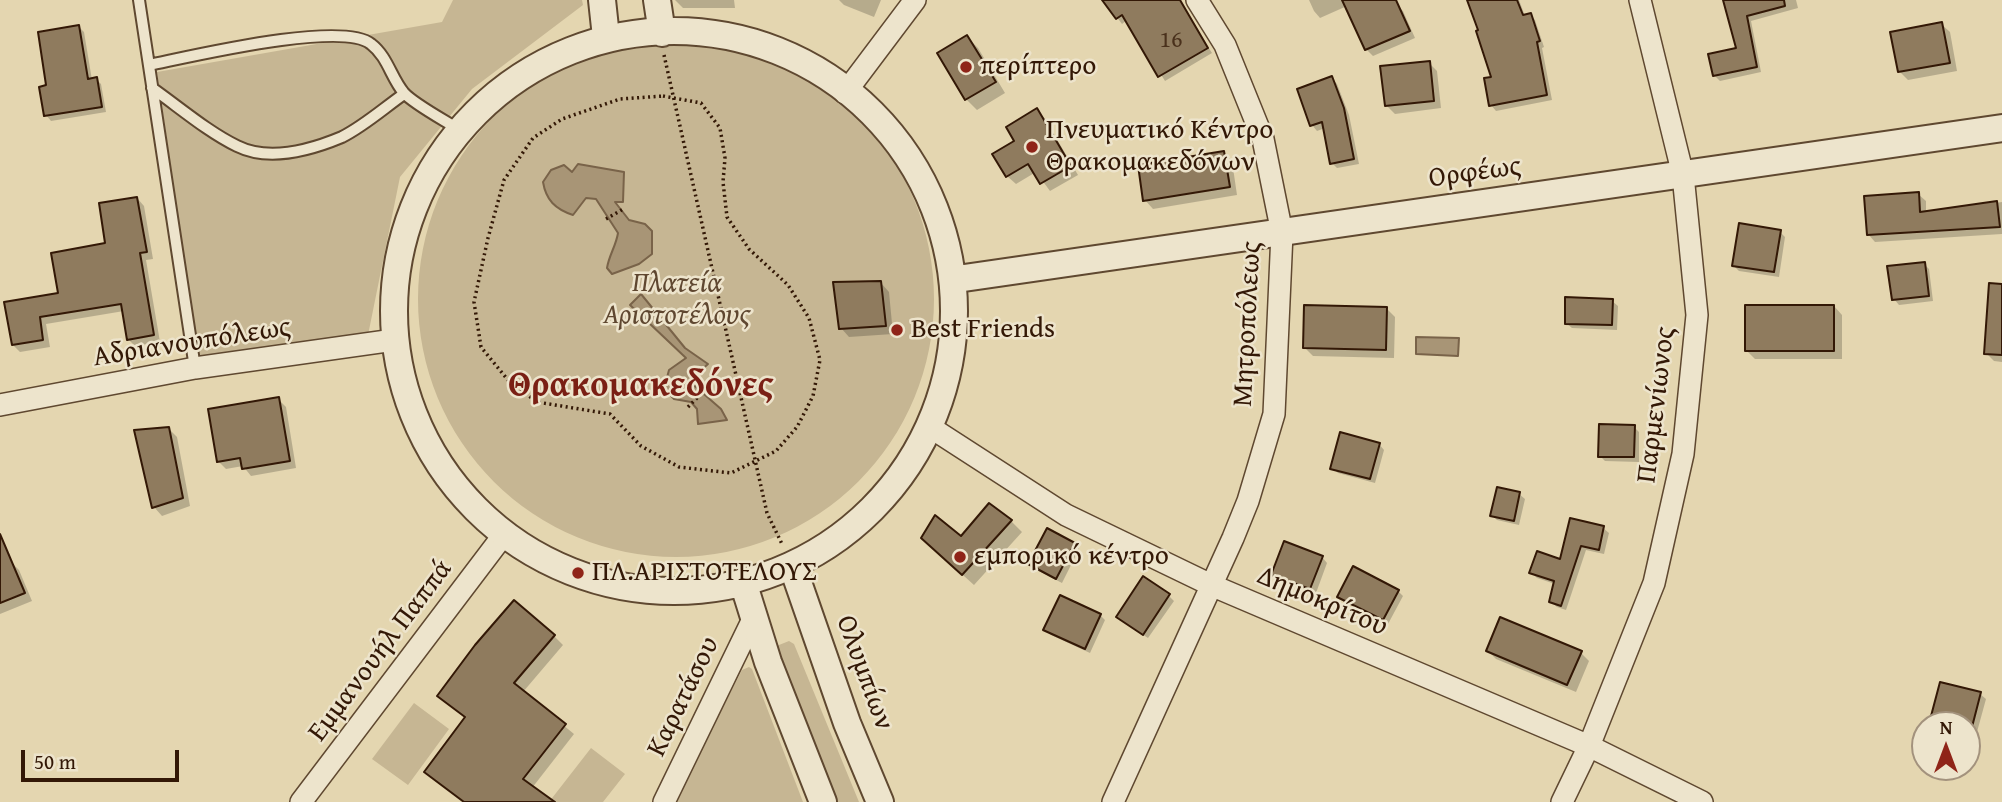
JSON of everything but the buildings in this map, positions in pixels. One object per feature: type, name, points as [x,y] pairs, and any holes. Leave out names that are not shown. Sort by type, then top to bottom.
[{"type":"street","points":[[602,0],[606,37]]},
{"type":"street","points":[[657,0],[662,44]]},
{"type":"street","points":[[845,93],[915,0]]},
{"type":"street","name":"Μητροπόλεως","points":[[1113,802],[1248,501],[1274,414],[1282,233],[1263,139],[1225,45],[1197,0]]},
{"type":"street","name":"Παρμενίωνος","points":[[1562,802],[1589,746],[1654,583],[1683,454],[1697,315],[1683,175],[1640,0]]},
{"type":"street","points":[[606,37],[662,44],[759,49],[790,61],[845,93],[894,148],[931,200],[957,279],[962,322],[953,379],[920,454],[894,490],[844,536],[792,565],[743,582],[660,590],[578,573],[505,533],[478,509],[433,452],[408,392],[394,340],[391,282],[407,212],[439,150],[492,98],[574,40],[606,37]]},
{"type":"street","name":"Ορφέως","points":[[957,279],[2002,128]]},
{"type":"street","name":"Αδριανουπόλεως","points":[[0,405],[195,368],[394,340]]},
{"type":"street","name":"Δημοκρίτου","points":[[933,429],[1066,515],[1211,586],[1589,746],[1702,802]]},
{"type":"street","name":"Εμμανουήλ Παππά","points":[[301,802],[505,533]]},
{"type":"street","name":"Ολυμπίων","points":[[792,565],[847,723],[880,802]]},
{"type":"street","points":[[743,582],[780,694],[823,802]]},
{"type":"street","name":"Καρατάσου","points":[[664,802],[754,617]]},
{"type":"lane","points":[[139,0],[195,368]]},
{"type":"lane","points":[[149,65],[322,36],[363,38],[383,55],[404,94],[458,129]]},
{"type":"lane","points":[[152,88],[237,146],[257,153],[278,154],[300,150],[342,136],[404,94]]},
{"type":"path","points":[[662,44],[767,513],[792,565]]},
{"type":"path","points":[[663,96],[674,98],[701,103],[720,128],[725,158],[723,182],[727,217],[749,249],[788,285],[809,318],[820,360],[813,396],[797,427],[776,451],[732,473],[679,467],[641,446],[610,414],[537,402],[508,380],[481,347],[474,302],[504,180],[533,138],[562,119],[620,100],[663,96]]},
{"type":"path","points":[[606,219],[625,208]]},
{"type":"path","points":[[688,407],[705,390]]},
{"type":"green space","points":[[453,0],[582,0],[583,5],[472,89],[400,177],[367,340],[199,360],[157,72],[442,22]]},
{"type":"green space","name":"Πλατεία Αριστοτέλους","points":[[676,41],[726,46],[775,61],[819,85],[858,117],[890,156],[914,200],[929,249],[934,299],[929,349],[914,398],[890,442],[858,481],[819,513],[775,537],[726,552],[676,557],[626,552],[577,537],[533,513],[494,481],[462,442],[438,398],[423,349],[418,299],[423,249],[438,200],[462,156],[494,117],[533,85],[577,61],[626,46]]},
{"type":"green space","points":[[789,641],[794,644],[859,802],[824,802],[764,651]]},
{"type":"green space","points":[[749,667],[803,802],[674,802],[742,670]]},
{"type":"green space","points":[[414,703],[449,729],[408,785],[372,759]]},
{"type":"green space","points":[[591,748],[625,774],[603,802],[549,802]]},
{"type":"shaded area","points":[[578,164],[624,172],[623,202],[615,202],[629,220],[645,224],[652,231],[652,254],[639,264],[612,274],[607,268],[618,233],[596,199],[586,198],[573,215],[556,207],[549,199],[543,182],[551,170],[564,165],[572,172]]},
{"type":"shaded area","points":[[641,294],[685,348],[708,364],[689,381],[721,409],[727,420],[698,424],[697,409],[691,402],[674,399],[664,389],[669,370],[686,358],[630,305]]},
{"type":"shaded area","points":[[1416,337],[1459,338],[1458,356],[1416,354]]},
{"type":"place","name":"περίπτερο","points":[[966,67]]},
{"type":"place","name":"Πνευματικό Κέντρο Θρακομακεδόνων","points":[[1032,147]]},
{"type":"place","name":"Best Friends","points":[[897,330]]},
{"type":"place","name":"εμπορικό κέντρο","points":[[960,557]]},
{"type":"place","name":"ΠΛ.ΑΡΙΣΤΟΤΕΛΟΥΣ","points":[[578,573]]},
{"type":"district","name":"Θρακομακεδόνες","points":[[641,386]]}]
